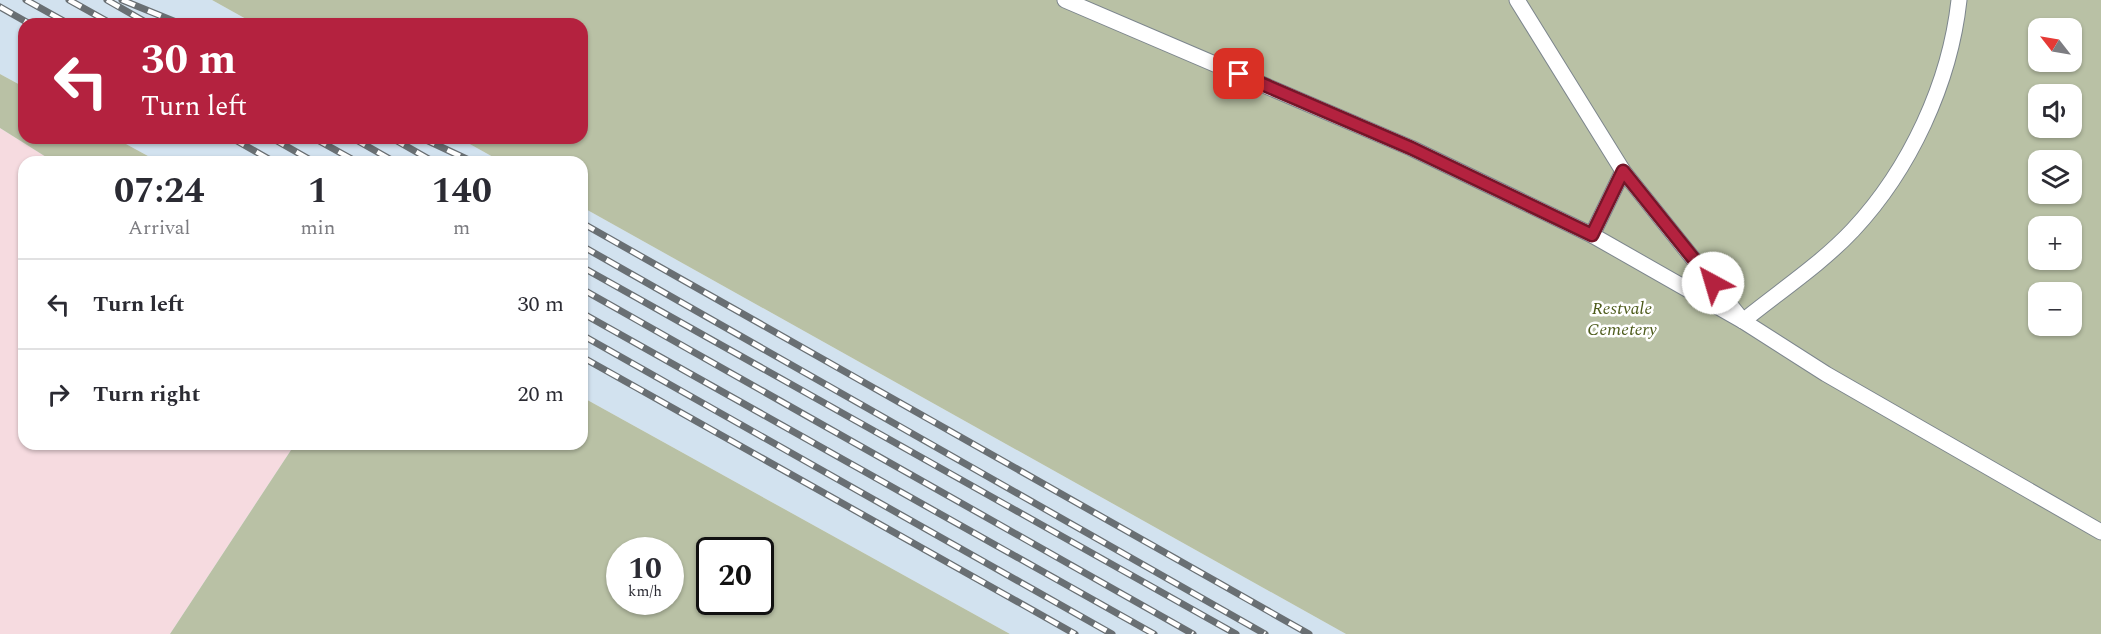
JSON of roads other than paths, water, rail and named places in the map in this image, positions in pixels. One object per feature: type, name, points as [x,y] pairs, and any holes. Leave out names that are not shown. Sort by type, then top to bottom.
[{"type":"lane","points":[[1065,0],[1411,148],[1592,235],[1743,321],[1826,374],[2101,532]]},
{"type":"lane","points":[[1517,0],[1623,171],[1743,321]]},
{"type":"lane","points":[[1743,321],[1852,231],[1883,195],[1905,161],[1926,117],[1946,56],[1959,0]]},
{"type":"lane","points":[[1592,235],[1623,171]]},
{"type":"railway","points":[[26,0],[58,18]]},
{"type":"railway","points":[[69,0],[101,18]]},
{"type":"railway","points":[[107,0],[138,18]]},
{"type":"railway","points":[[122,0],[166,18]]},
{"type":"railway","points":[[0,7],[19,18]]},
{"type":"railway","points":[[242,144],[264,156]]},
{"type":"railway","points":[[282,144],[304,156]]},
{"type":"railway","points":[[325,144],[346,156]]},
{"type":"railway","points":[[364,144],[384,156]]},
{"type":"railway","points":[[402,144],[424,156]]},
{"type":"railway","points":[[435,144],[460,156]]},
{"type":"railway","points":[[588,226],[1309,634]]},
{"type":"railway","points":[[588,249],[1265,634]]},
{"type":"railway","points":[[588,270],[1236,634]]},
{"type":"railway","points":[[588,292],[1193,634]]},
{"type":"railway","points":[[588,316],[1154,634]]},
{"type":"railway","points":[[588,338],[1112,634]]},
{"type":"railway","points":[[588,360],[1075,634]]},
{"type":"park label","name":"Restvale Cemetery","points":[[1622,318]]}]
